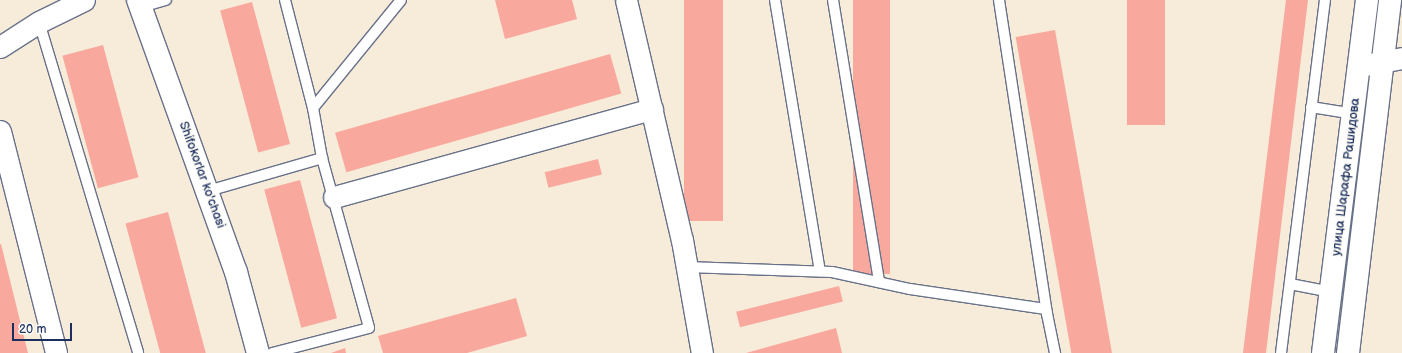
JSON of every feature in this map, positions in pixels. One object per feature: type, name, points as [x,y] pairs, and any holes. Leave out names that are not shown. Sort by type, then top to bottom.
[{"type":"main road","name":"улица Шарафа Рашидова","points":[[1323,353],[1360,66],[1367,0]]},
{"type":"main road","points":[[1348,353],[1392,60],[1390,0]]},
{"type":"main road","name":"Shifokorlar ko'chasi","points":[[139,3],[236,272],[258,353]]},
{"type":"street","points":[[0,47],[40,22],[84,0]]},
{"type":"street","points":[[626,0],[652,109],[686,267],[702,353]]},
{"type":"street","points":[[1360,66],[1392,60]]},
{"type":"street","points":[[334,197],[652,109]]},
{"type":"street","points":[[0,131],[56,353]]},
{"type":"lane","points":[[139,3],[166,0]]},
{"type":"lane","points":[[272,353],[369,328],[322,158],[313,108],[285,0]]},
{"type":"lane","points":[[313,108],[401,0]]},
{"type":"lane","points":[[775,0],[820,271]]},
{"type":"lane","points":[[833,0],[879,282]]},
{"type":"lane","points":[[999,0],[1047,315]]},
{"type":"lane","points":[[1281,353],[1325,0]]},
{"type":"lane","points":[[40,22],[138,353]]},
{"type":"lane","points":[[1311,107],[1354,114]]},
{"type":"lane","points":[[208,191],[322,158]]},
{"type":"lane","points":[[686,267],[820,271],[1046,309],[1055,353]]},
{"type":"lane","points":[[1290,284],[1331,292]]},
{"type":"building","points":[[495,0],[572,0],[577,19],[505,39]]},
{"type":"building","points":[[684,0],[723,0],[723,221],[684,221]]},
{"type":"building","points":[[853,0],[890,0],[890,274],[853,274]]},
{"type":"building","points":[[1127,0],[1165,0],[1165,125],[1127,125]]},
{"type":"building","points":[[1286,0],[1308,0],[1266,353],[1243,353]]},
{"type":"building","points":[[252,2],[290,144],[258,153],[220,11]]},
{"type":"building","points":[[1055,30],[1112,353],[1071,353],[1016,37]]},
{"type":"building","points":[[103,45],[138,177],[98,188],[62,56]]},
{"type":"building","points":[[610,54],[621,93],[346,172],[335,133]]},
{"type":"building","points":[[598,159],[602,175],[549,188],[545,172]]},
{"type":"building","points":[[300,180],[337,318],[301,328],[264,190]]},
{"type":"building","points":[[168,212],[206,353],[160,353],[125,223]]},
{"type":"building","points":[[1,244],[28,353],[0,353]]},
{"type":"building","points":[[839,286],[843,302],[740,327],[736,312]]},
{"type":"building","points":[[516,298],[527,336],[467,353],[383,353],[378,336]]},
{"type":"building","points":[[836,328],[842,353],[746,353]]},
{"type":"building","points":[[345,348],[346,353],[331,353]]}]
